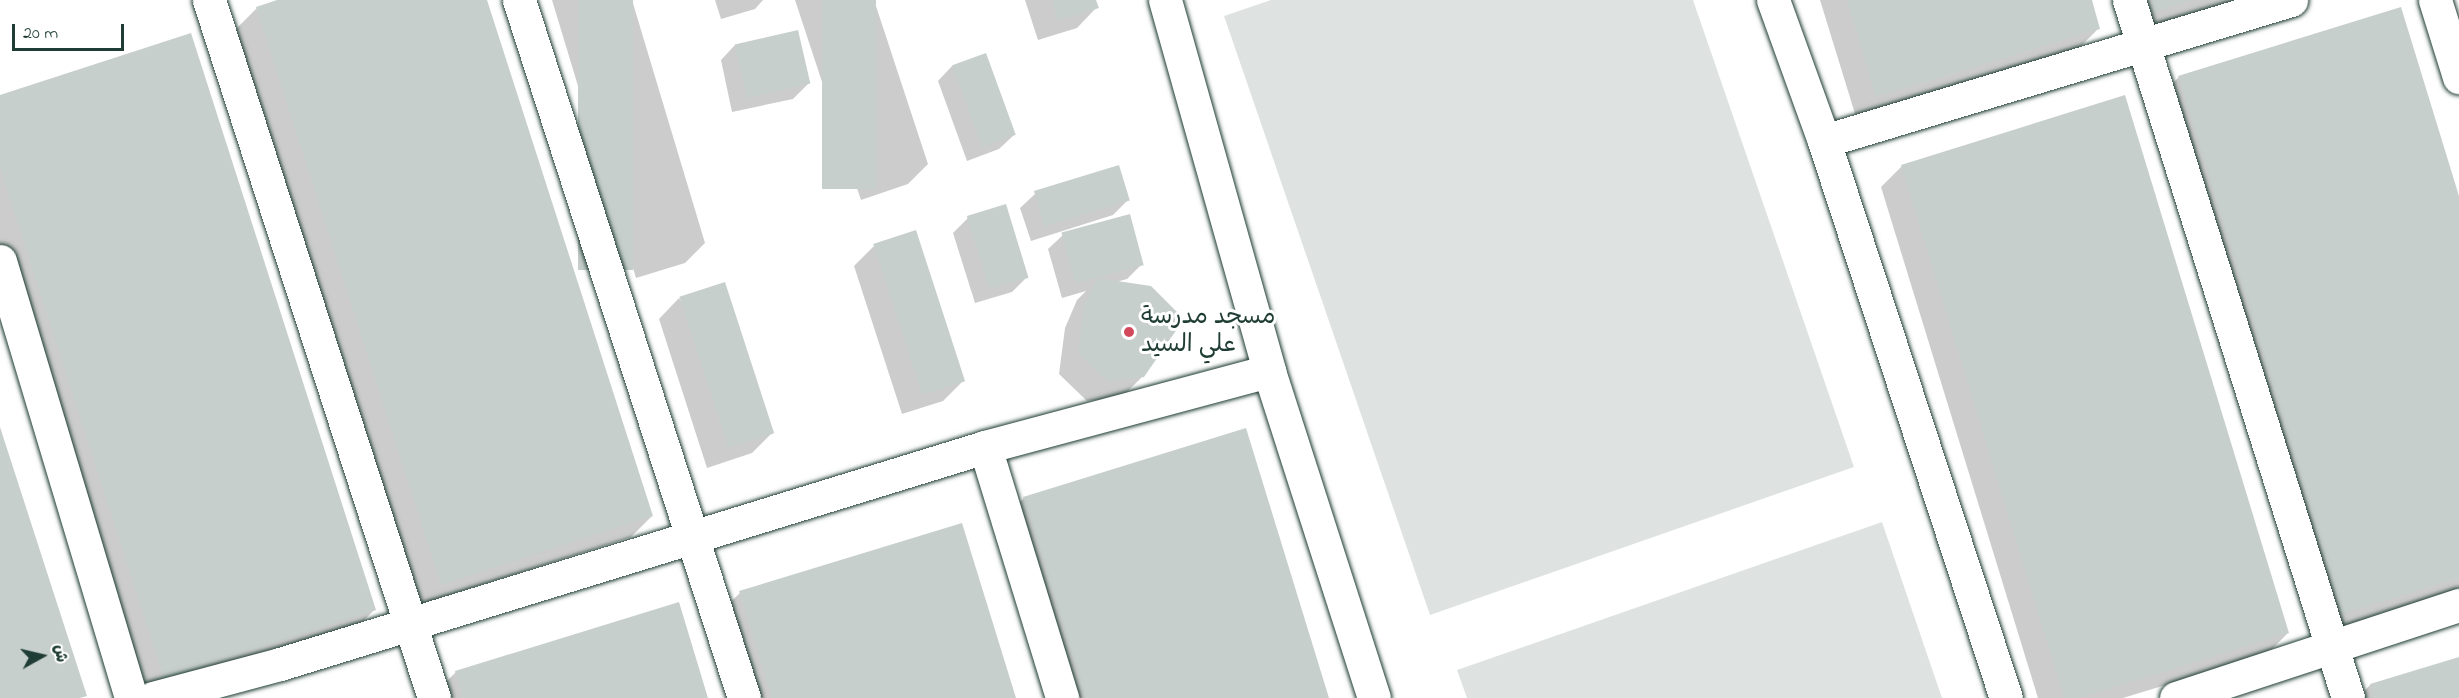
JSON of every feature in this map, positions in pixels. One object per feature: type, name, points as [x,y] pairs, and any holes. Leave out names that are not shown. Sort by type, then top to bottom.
[{"type":"street","points":[[209,0],[434,698]]},
{"type":"street","points":[[519,0],[744,698]]},
{"type":"street","points":[[1165,0],[1269,371],[1374,698]]},
{"type":"street","points":[[1773,0],[1824,141],[2006,698]]},
{"type":"street","points":[[2129,0],[2348,698]]},
{"type":"street","points":[[1824,141],[2291,0]]},
{"type":"street","points":[[2435,0],[2459,77]]},
{"type":"street","points":[[0,261],[131,698]]},
{"type":"street","points":[[153,698],[411,624],[693,534],[985,447],[1269,371]]},
{"type":"street","points":[[985,447],[1062,698]]},
{"type":"street","points":[[2176,698],[2332,649],[2459,605]]},
{"type":"shaded area","points":[[1271,0],[1693,0],[1854,467],[1430,615],[1224,16]]},
{"type":"shaded area","points":[[1882,522],[1942,698],[1467,698],[1457,670]]},
{"type":"building","points":[[277,0],[487,0],[653,516],[441,585],[256,7]]},
{"type":"building","points":[[578,0],[633,0],[633,270],[578,270]]},
{"type":"building","points":[[822,0],[876,0],[876,189],[822,189]]},
{"type":"building","points":[[1052,0],[1096,0],[1099,8],[1058,21]]},
{"type":"building","points":[[1847,0],[2092,0],[2100,29],[1876,97]]},
{"type":"building","points":[[2151,0],[2191,0],[2191,1],[2155,12]]},
{"type":"building","points":[[2401,7],[2459,196],[2459,578],[2342,614],[2178,76]]},
{"type":"building","points":[[798,30],[810,84],[747,98],[735,45]]},
{"type":"building","points":[[191,33],[376,610],[164,679],[0,168],[0,95]]},
{"type":"building","points":[[986,53],[1016,135],[982,147],[952,65]]},
{"type":"building","points":[[2125,95],[2289,633],[2080,698],[2064,698],[1901,165]]},
{"type":"building","points":[[1119,165],[1130,200],[1045,226],[1034,191]]},
{"type":"building","points":[[1006,204],[1029,278],[989,290],[967,216]]},
{"type":"building","points":[[1130,214],[1144,265],[1075,284],[1061,232]]},
{"type":"building","points":[[916,230],[965,381],[922,395],[873,244]]},
{"type":"building","name":"مسجد مدرسة علي السيد","points":[[1097,278],[1151,286],[1184,319],[1144,377],[1108,381],[1078,353],[1084,306]]},
{"type":"building","points":[[725,282],[774,433],[728,448],[679,297]]},
{"type":"building","points":[[0,427],[87,696],[80,698],[0,698]]},
{"type":"building","points":[[1246,428],[1329,698],[1085,698],[1023,497]]},
{"type":"building","points":[[962,523],[1016,698],[772,698],[739,591]]},
{"type":"building","points":[[679,602],[708,698],[463,698],[455,671]]},
{"type":"building","points":[[2459,657],[2459,698],[2374,698],[2370,684]]},
{"type":"place","name":"مسجد مدرسة علي السيد","points":[[1129,332]]}]
